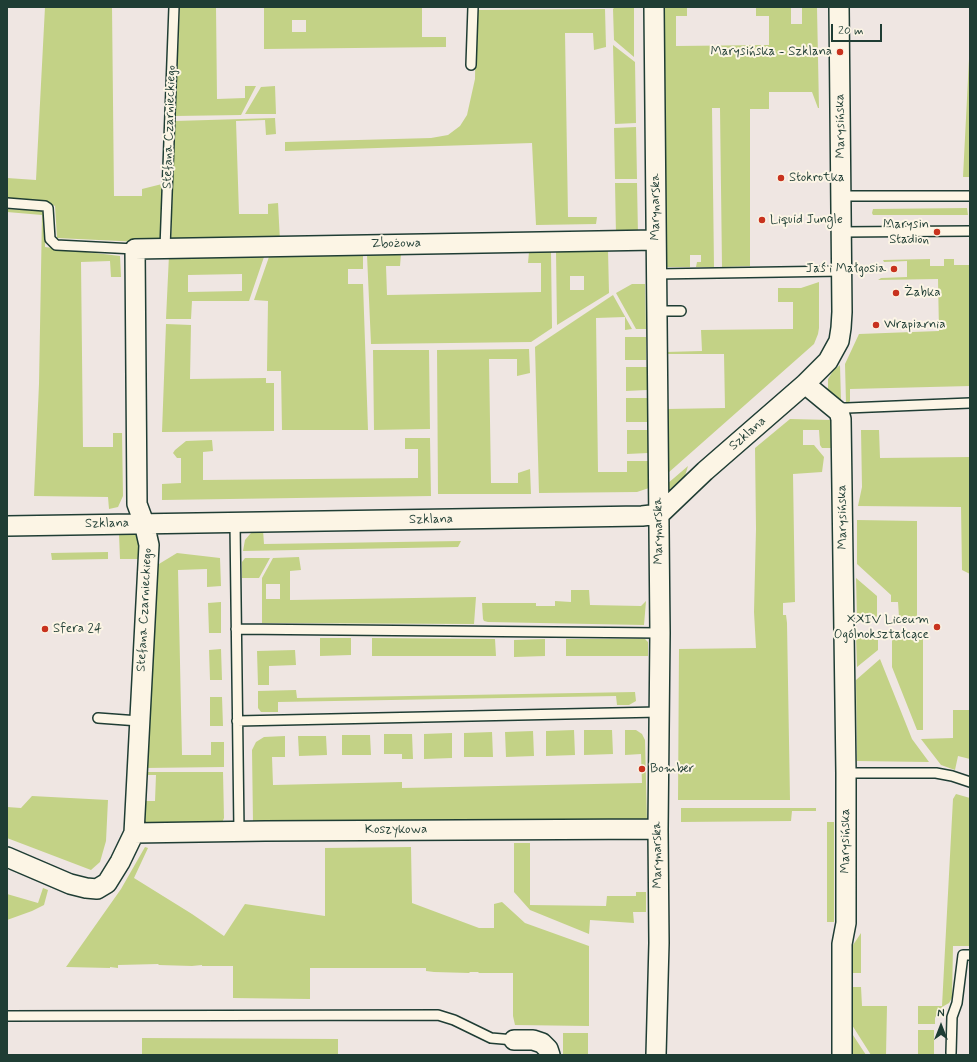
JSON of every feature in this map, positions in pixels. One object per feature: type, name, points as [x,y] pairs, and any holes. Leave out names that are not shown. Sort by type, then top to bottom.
[{"type":"street","name":"Marynarska","points":[[654,7],[660,514],[658,829],[659,943],[656,1055]]},
{"type":"street","name":"Marysińska","points":[[805,384],[828,362],[839,341],[841,328],[842,271],[839,7]]},
{"type":"street","name":"Zbożowa","points":[[135,249],[656,240]]},
{"type":"street","name":"Stefana Czarnieckiego","points":[[7,858],[70,884],[97,889],[107,883],[120,862],[134,833],[148,545],[144,523],[137,504],[135,249]]},
{"type":"street","name":"Szklana","points":[[7,526],[642,516],[660,514],[705,471],[805,384]]},
{"type":"street","points":[[805,384],[839,412]]},
{"type":"street","name":"Marysińska","points":[[839,412],[841,419],[844,562],[846,773],[846,922],[842,944],[842,1055]]},
{"type":"street","name":"Koszykowa","points":[[134,833],[658,829]]},
{"type":"street","points":[[514,1040],[533,1040],[542,1043],[548,1049],[550,1055]]},
{"type":"lane","name":"Stefana Czarnieckiego","points":[[166,248],[174,7]]},
{"type":"lane","points":[[471,65],[474,7]]},
{"type":"lane","points":[[841,196],[970,196]]},
{"type":"lane","points":[[7,203],[45,206],[48,208],[50,239],[56,245],[135,249]]},
{"type":"lane","points":[[841,232],[970,231]]},
{"type":"lane","points":[[656,274],[842,271]]},
{"type":"lane","points":[[657,310],[681,310]]},
{"type":"lane","points":[[839,412],[843,408],[970,403]]},
{"type":"lane","points":[[235,523],[239,831]]},
{"type":"lane","points":[[236,629],[660,633]]},
{"type":"lane","points":[[238,721],[659,712]]},
{"type":"lane","points":[[98,718],[139,721]]},
{"type":"lane","points":[[846,773],[936,773],[970,782]]},
{"type":"lane","points":[[952,1053],[952,1017],[957,1003],[967,955]]},
{"type":"lane","points":[[7,1016],[438,1015],[454,1020],[491,1038],[514,1040]]},
{"type":"green space","points":[[45,7],[112,7],[114,196],[142,196],[142,189],[162,184],[161,243],[57,238],[55,206],[47,202],[7,199],[7,178],[36,180]]},
{"type":"green space","points":[[180,7],[216,7],[217,99],[245,98],[245,86],[256,86],[241,115],[175,116]]},
{"type":"green space","points":[[264,7],[422,7],[422,37],[446,37],[446,47],[264,49]],"holes":[[[292,20],[306,20],[306,32],[292,32]]]},
{"type":"green space","points":[[634,7],[634,57],[614,40],[613,9]]},
{"type":"green space","points":[[658,7],[687,7],[687,16],[676,16],[676,46],[769,45],[769,16],[756,16],[756,7],[791,7],[791,24],[802,24],[802,7],[817,8],[819,108],[812,92],[769,92],[769,109],[750,109],[750,266],[722,267],[720,108],[712,108],[714,267],[696,267],[697,262],[701,262],[701,255],[690,255],[690,267],[662,267]]},
{"type":"green space","points":[[605,9],[606,47],[594,50],[593,33],[565,33],[568,217],[597,217],[596,224],[536,225],[532,143],[285,151],[285,142],[431,138],[448,135],[460,126],[467,115],[475,79],[476,10]]},
{"type":"green space","points":[[613,45],[635,62],[636,123],[615,124]]},
{"type":"green space","points":[[969,59],[970,177],[963,177]]},
{"type":"green space","points":[[275,86],[276,114],[245,114],[261,87]]},
{"type":"green space","points":[[275,118],[276,134],[266,135],[265,120],[236,121],[239,214],[268,214],[268,204],[278,203],[280,241],[171,243],[175,121]]},
{"type":"green space","points":[[636,127],[637,179],[615,179],[614,128]]},
{"type":"green space","points":[[615,183],[637,183],[638,235],[616,235]]},
{"type":"green space","points":[[967,208],[968,215],[873,215],[872,213],[873,209]]},
{"type":"green space","points":[[7,209],[45,211],[45,247],[120,256],[121,277],[111,277],[110,261],[81,262],[83,447],[113,447],[113,433],[122,433],[123,496],[118,507],[109,509],[108,497],[34,496],[39,384],[42,215],[7,212]]},
{"type":"green space","points":[[608,250],[609,293],[557,325],[556,251]],"holes":[[[570,276],[584,276],[584,290],[570,290]]]},
{"type":"green space","points":[[529,252],[551,252],[552,328],[531,342],[371,344],[367,255],[401,254],[400,266],[386,266],[387,295],[541,292],[541,263],[528,263]]},
{"type":"green space","points":[[265,254],[249,301],[192,301],[191,319],[166,319],[169,255]],"holes":[[[242,274],[242,291],[188,292],[188,275]]]},
{"type":"green space","points":[[270,254],[363,254],[363,269],[348,269],[348,284],[363,284],[368,430],[282,430],[281,371],[267,371],[268,301],[254,300]]},
{"type":"green space","points":[[969,258],[970,386],[850,389],[850,401],[847,404],[845,364],[859,334],[939,331],[938,279],[878,280],[881,278],[907,277],[907,261],[884,262],[883,260],[930,259],[930,266],[944,266],[944,259],[954,259],[954,265],[969,265]]},
{"type":"green space","points":[[819,282],[819,328],[814,344],[668,473],[667,409],[725,408],[724,354],[666,354],[666,352],[702,351],[701,330],[793,329],[793,302],[778,302],[778,288],[801,288]]},
{"type":"green space","points":[[632,284],[645,284],[646,329],[636,329],[616,293]]},
{"type":"green space","points":[[613,295],[632,329],[625,330],[625,317],[596,318],[598,472],[627,472],[627,461],[648,461],[649,488],[637,492],[539,493],[535,347]]},
{"type":"green space","points":[[166,324],[191,325],[190,379],[266,378],[266,383],[274,383],[274,431],[162,432]]},
{"type":"green space","points":[[625,337],[646,337],[646,360],[625,360]]},
{"type":"green space","points":[[529,349],[530,373],[517,376],[517,359],[489,359],[491,483],[518,483],[518,473],[530,469],[531,494],[438,494],[437,350]]},
{"type":"green space","points":[[373,350],[429,350],[430,429],[374,430]]},
{"type":"green space","points":[[840,365],[841,400],[833,398],[828,393],[828,379],[833,371]]},
{"type":"green space","points":[[626,367],[647,367],[647,390],[626,391]]},
{"type":"green space","points":[[626,398],[648,398],[648,422],[626,422]]},
{"type":"green space","points":[[790,419],[831,420],[831,448],[822,448],[820,445],[819,430],[803,430],[803,445],[814,445],[824,457],[822,472],[793,474],[795,602],[783,603],[783,615],[786,615],[787,623],[790,800],[678,800],[679,649],[756,648],[754,612],[756,529],[755,448]]},
{"type":"green space","points":[[627,430],[648,430],[648,453],[627,454]]},
{"type":"green space","points":[[861,430],[879,430],[880,458],[970,457],[970,574],[962,570],[961,507],[858,506],[862,487]]},
{"type":"green space","points":[[405,438],[430,438],[431,496],[162,500],[162,484],[181,483],[181,458],[177,458],[173,453],[186,441],[212,440],[213,451],[203,452],[203,480],[418,478],[418,449],[405,449]]},
{"type":"green space","points":[[688,466],[685,476],[669,490],[667,484]]},
{"type":"green space","points":[[857,520],[917,521],[917,617],[899,617],[898,602],[891,602],[891,595],[857,564]]},
{"type":"green space","points":[[256,530],[263,530],[264,544],[461,541],[458,547],[243,551],[245,540]]},
{"type":"green space","points":[[119,534],[135,534],[140,538],[141,559],[120,559]]},
{"type":"green space","points":[[108,552],[108,559],[52,560],[51,553]]},
{"type":"green space","points":[[177,553],[220,558],[221,586],[207,587],[207,569],[178,570],[182,755],[211,755],[211,742],[224,742],[224,767],[144,768],[154,567]]},
{"type":"green space","points":[[299,557],[301,570],[290,571],[290,600],[476,597],[474,624],[262,623],[262,578],[273,558]],"holes":[[[266,584],[280,584],[280,599],[266,599]]]},
{"type":"green space","points":[[245,558],[270,558],[259,578],[242,578],[242,562]]},
{"type":"green space","points":[[856,578],[877,596],[877,619],[857,619]]},
{"type":"green space","points":[[571,590],[589,590],[590,605],[641,606],[646,601],[644,625],[488,622],[484,621],[483,619],[482,603],[536,603],[536,606],[555,606],[555,601],[571,602]]},
{"type":"green space","points":[[221,602],[221,633],[209,633],[208,603]]},
{"type":"green space","points":[[878,635],[878,650],[857,667],[856,636]]},
{"type":"green space","points":[[892,637],[923,637],[923,730],[917,730],[892,667]]},
{"type":"green space","points":[[320,638],[351,638],[351,655],[320,656]]},
{"type":"green space","points":[[372,638],[495,639],[496,656],[372,656]]},
{"type":"green space","points":[[545,639],[545,656],[514,657],[514,640]]},
{"type":"green space","points":[[566,639],[645,639],[648,642],[648,656],[566,656]]},
{"type":"green space","points":[[221,649],[222,680],[210,680],[209,650]]},
{"type":"green space","points":[[295,650],[296,665],[269,666],[269,685],[258,685],[257,651]]},
{"type":"green space","points":[[880,659],[912,739],[929,762],[857,761],[856,680]]},
{"type":"green space","points":[[296,690],[297,698],[635,692],[636,701],[629,705],[617,705],[616,696],[278,702],[278,712],[261,712],[258,708],[258,691]]},
{"type":"green space","points":[[210,697],[222,697],[223,726],[210,726]]},
{"type":"green space","points":[[953,710],[970,710],[970,759],[958,756],[955,770],[941,765],[921,739],[953,738]]},
{"type":"green space","points":[[574,730],[575,755],[546,756],[546,731]]},
{"type":"green space","points":[[584,730],[612,730],[613,754],[584,755]]},
{"type":"green space","points":[[625,730],[636,730],[642,734],[645,740],[647,823],[253,823],[252,750],[256,742],[264,737],[285,736],[285,757],[272,757],[273,785],[402,782],[402,788],[642,783],[641,754],[625,755]]},
{"type":"green space","points":[[533,731],[534,756],[506,757],[505,732]]},
{"type":"green space","points":[[492,732],[493,757],[464,757],[464,733]]},
{"type":"green space","points":[[452,733],[452,758],[424,759],[424,734]]},
{"type":"green space","points":[[384,734],[412,734],[413,759],[402,759],[402,754],[384,754]]},
{"type":"green space","points":[[342,735],[370,735],[371,755],[342,755]]},
{"type":"green space","points":[[298,736],[326,736],[327,755],[299,756]]},
{"type":"green space","points":[[143,772],[223,772],[224,818],[222,823],[147,826],[142,823],[141,801],[155,801],[156,775],[142,775]]},
{"type":"green space","points":[[956,794],[970,798],[970,946],[953,946],[952,998],[949,1003],[942,1007],[938,1012],[935,1018],[935,1024],[918,1024],[918,1006],[942,1006],[953,799]]},
{"type":"green space","points":[[32,796],[108,800],[106,841],[100,862],[91,870],[7,838],[7,807],[21,808]]},
{"type":"green space","points":[[681,808],[816,808],[816,811],[792,811],[791,821],[681,822]]},
{"type":"green space","points":[[827,822],[834,822],[834,922],[827,922]]},
{"type":"green space","points":[[514,843],[530,843],[530,905],[606,906],[607,896],[636,896],[636,892],[646,892],[646,912],[633,912],[634,923],[590,920],[589,934],[530,910],[514,892]]},
{"type":"green space","points":[[145,847],[148,848],[134,878],[224,936],[245,904],[325,916],[325,848],[411,847],[412,903],[479,928],[494,928],[494,904],[502,902],[525,923],[589,946],[589,1026],[515,1025],[513,1016],[513,973],[434,972],[426,971],[426,968],[310,968],[310,999],[233,998],[233,966],[158,964],[118,965],[118,968],[66,967],[121,889]]},
{"type":"green space","points":[[43,888],[48,890],[44,905],[7,920],[7,894],[38,903]]},
{"type":"green space","points":[[861,933],[861,973],[852,973],[851,948]]},
{"type":"green space","points":[[852,987],[861,987],[862,1006],[887,1006],[886,1055],[871,1055],[852,1025]]},
{"type":"green space","points":[[918,1030],[934,1030],[934,1055],[918,1055]]},
{"type":"green space","points":[[851,1032],[866,1055],[851,1055]]},
{"type":"green space","points":[[563,1033],[588,1033],[588,1055],[563,1055]]},
{"type":"green space","points":[[142,1038],[338,1039],[338,1055],[142,1055]]},
{"type":"place","name":"Marysińska - Szklana","points":[[840,52]]},
{"type":"place","name":"Stokrotka","points":[[781,178]]},
{"type":"place","name":"Liquid Jungle","points":[[762,220]]},
{"type":"place","name":"Marysin Stadion","points":[[937,232]]},
{"type":"place","name":"Jaś i Małgosia","points":[[894,269]]},
{"type":"place","name":"Żabka","points":[[896,293]]},
{"type":"place","name":"Wrapiarnia","points":[[876,325]]},
{"type":"place","name":"XXIV Liceum Ogólnokształcące","points":[[937,627]]},
{"type":"place","name":"Sfera 24","points":[[45,629]]},
{"type":"place","name":"Bomber","points":[[642,769]]}]
